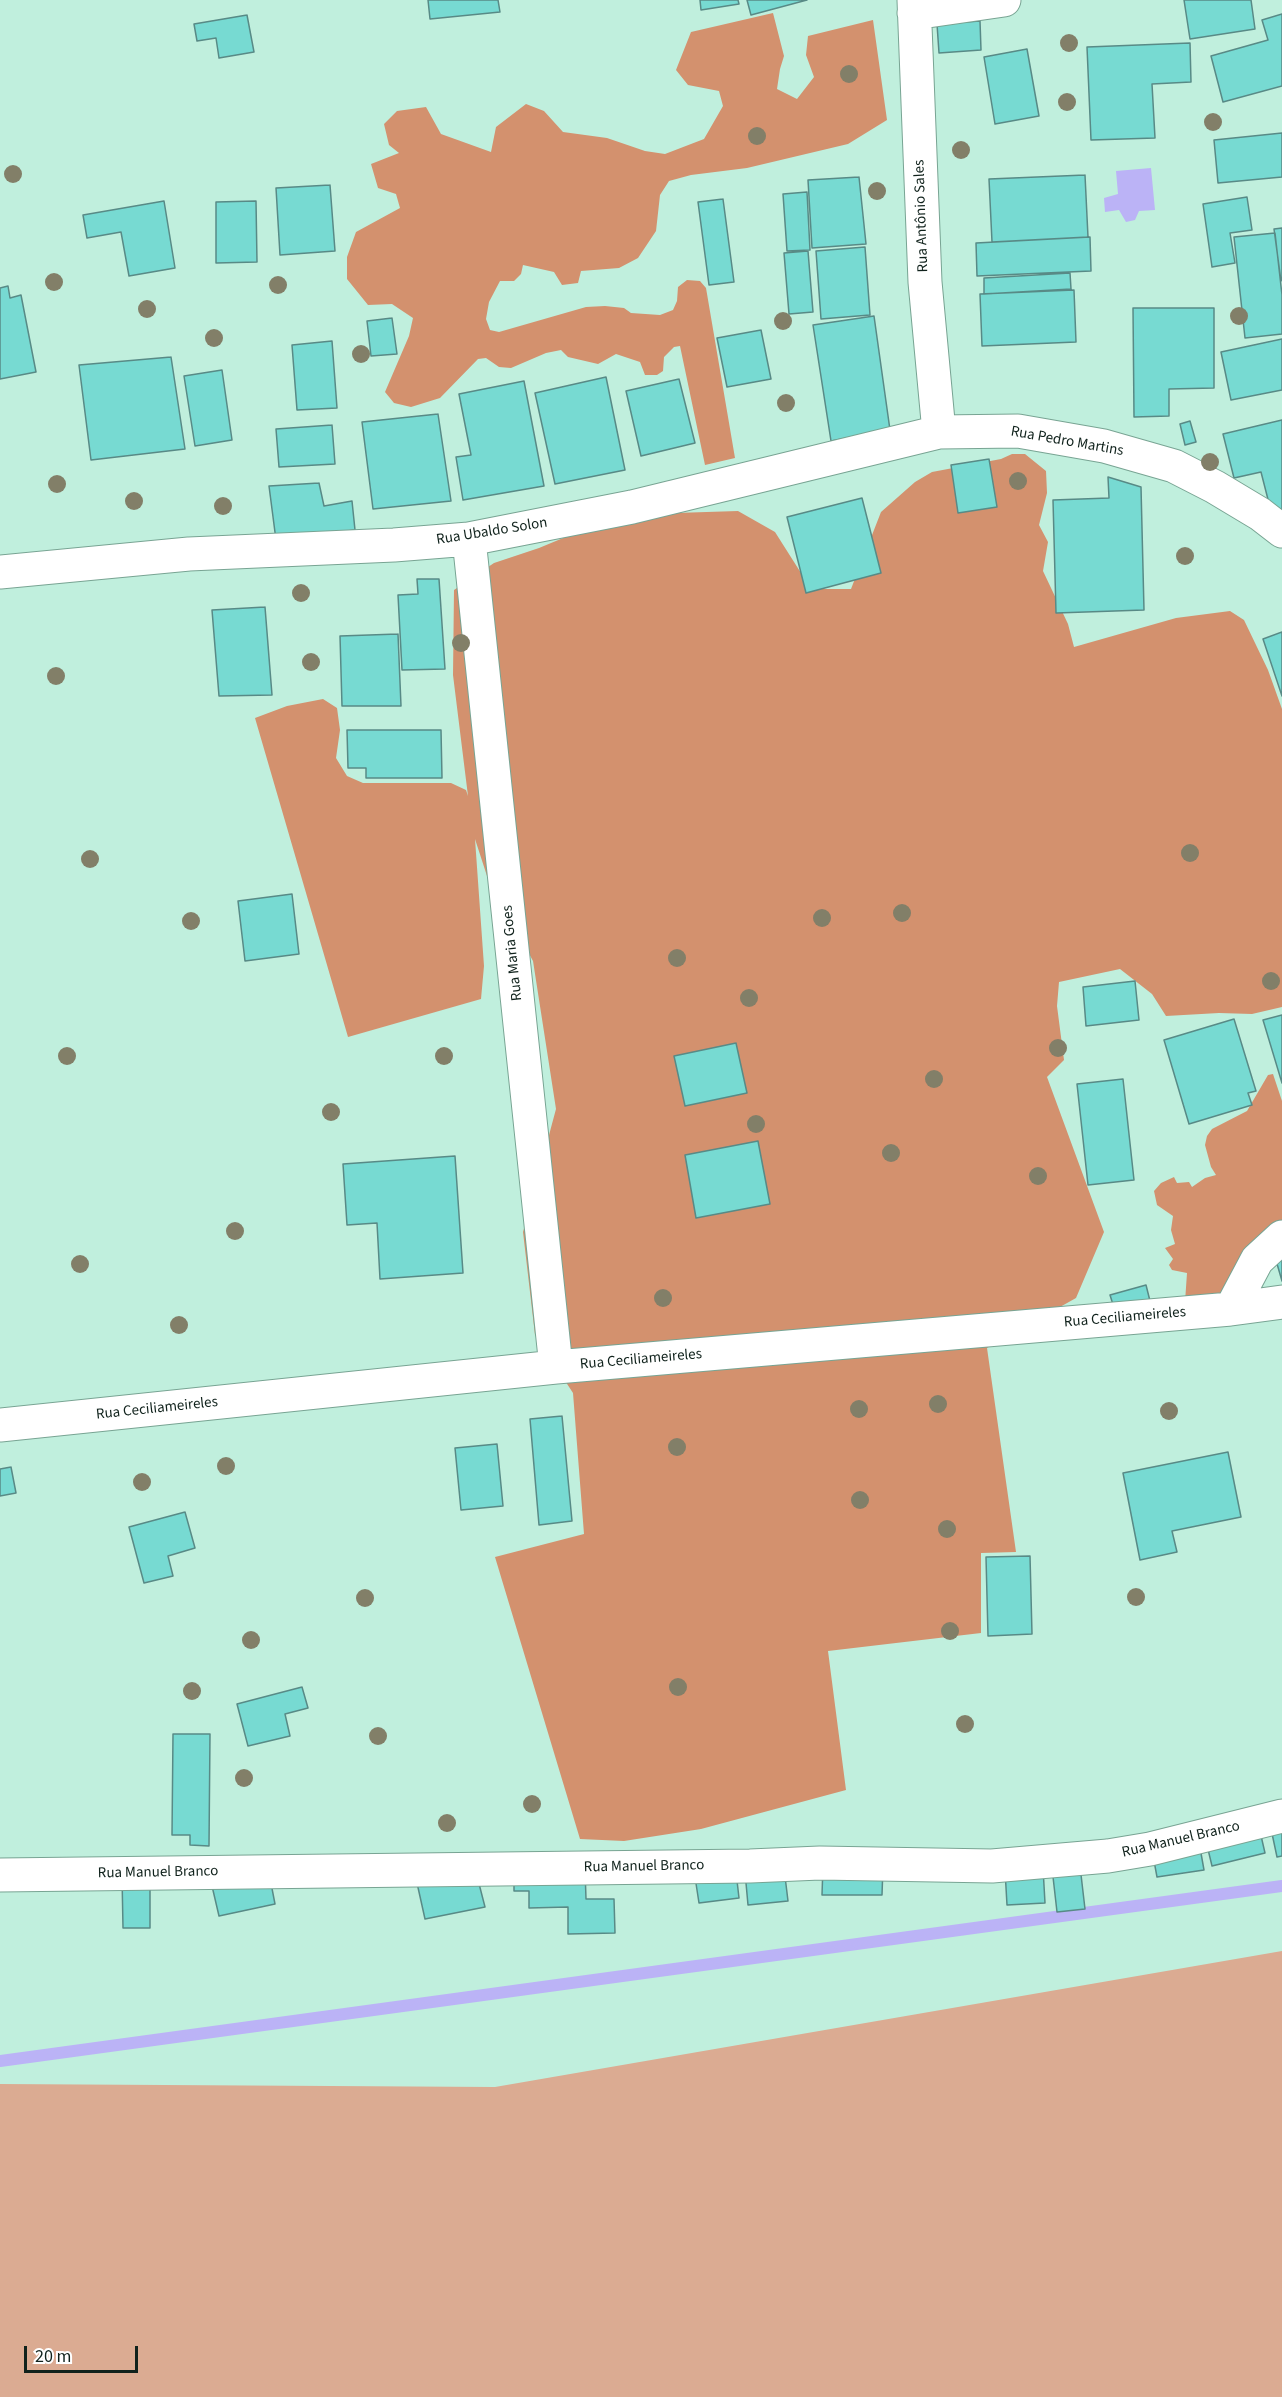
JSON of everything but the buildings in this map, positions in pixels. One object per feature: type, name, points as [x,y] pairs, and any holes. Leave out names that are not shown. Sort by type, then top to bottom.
[{"type":"street","points":[[914,6],[1004,0]]},
{"type":"street","name":"Rua Antônio Sales","points":[[914,6],[925,282],[939,432]]},
{"type":"street","name":"Rua Pedro Martins","points":[[939,432],[1018,431],[1104,446],[1174,466],[1260,514],[1282,531]]},
{"type":"street","name":"Rua Ubaldo Solon","points":[[0,572],[189,554],[394,545],[469,539],[632,507],[939,432]]},
{"type":"street","name":"Rua Maria Goes","points":[[469,539],[556,1367]]},
{"type":"street","points":[[1231,1309],[1257,1260],[1282,1237]]},
{"type":"street","name":"Rua Ceciliameireles","points":[[0,1425],[556,1367],[1231,1309],[1282,1302]]},
{"type":"street","name":"Rua Manuel Branco","points":[[0,1875],[750,1866],[820,1863],[992,1866],[1150,1850],[1282,1816]]},
{"type":"shaded area","points":[[773,13],[784,56],[777,89],[797,99],[814,77],[806,55],[808,36],[873,20],[887,120],[848,144],[747,168],[691,175],[669,181],[660,195],[656,231],[638,258],[619,268],[581,271],[578,283],[562,285],[554,272],[523,265],[521,274],[514,281],[500,281],[489,302],[486,319],[490,330],[499,332],[586,307],[624,308],[631,313],[660,315],[673,310],[677,301],[678,287],[687,280],[700,281],[706,288],[735,458],[705,465],[680,346],[674,347],[664,357],[663,371],[657,375],[645,375],[640,362],[616,354],[598,364],[568,357],[561,350],[546,353],[511,368],[499,367],[486,358],[478,359],[440,398],[411,407],[394,403],[385,392],[409,336],[413,318],[392,304],[368,305],[347,279],[347,257],[356,232],[400,208],[396,194],[378,188],[371,164],[399,153],[389,145],[384,124],[397,111],[426,107],[441,134],[491,152],[496,127],[526,104],[544,111],[563,132],[607,138],[645,151],[665,154],[704,139],[723,106],[719,91],[688,85],[676,70],[691,32]]},
{"type":"shaded area","points":[[1151,168],[1155,210],[1139,211],[1135,220],[1126,222],[1119,210],[1105,212],[1104,198],[1118,194],[1116,171]]},
{"type":"shaded area","points":[[1012,454],[1025,454],[1046,471],[1047,493],[1039,525],[1048,542],[1043,571],[1068,624],[1074,647],[1176,618],[1230,611],[1244,620],[1268,670],[1282,709],[1282,1007],[1252,1014],[1166,1016],[1152,994],[1120,969],[1059,982],[1057,1006],[1064,1060],[1047,1077],[1104,1232],[1076,1298],[987,1348],[1016,1552],[981,1553],[981,1633],[828,1651],[846,1790],[701,1829],[624,1841],[580,1839],[495,1557],[584,1534],[573,1393],[535,1335],[523,1232],[556,1109],[533,961],[487,876],[475,839],[484,966],[481,999],[348,1037],[255,718],[287,706],[323,699],[337,708],[340,730],[336,758],[347,776],[363,783],[451,783],[466,790],[468,796],[453,675],[454,590],[494,563],[539,548],[597,524],[644,514],[738,511],[775,532],[801,573],[818,589],[851,589],[881,512],[915,482],[932,472],[1001,459]]},
{"type":"shaded area","points":[[1273,1074],[1282,1101],[1282,1237],[1231,1309],[1185,1302],[1187,1273],[1172,1270],[1169,1265],[1173,1259],[1165,1248],[1175,1244],[1171,1230],[1173,1216],[1157,1205],[1154,1191],[1161,1183],[1174,1177],[1177,1183],[1189,1182],[1192,1187],[1205,1178],[1216,1175],[1211,1167],[1205,1145],[1207,1136],[1212,1129],[1247,1111],[1268,1075]]},
{"type":"shaded area","points":[[1282,1951],[1282,2397],[0,2397],[0,2084],[495,2087]]},
{"type":"waterway","points":[[0,2061],[1282,1886]]}]
